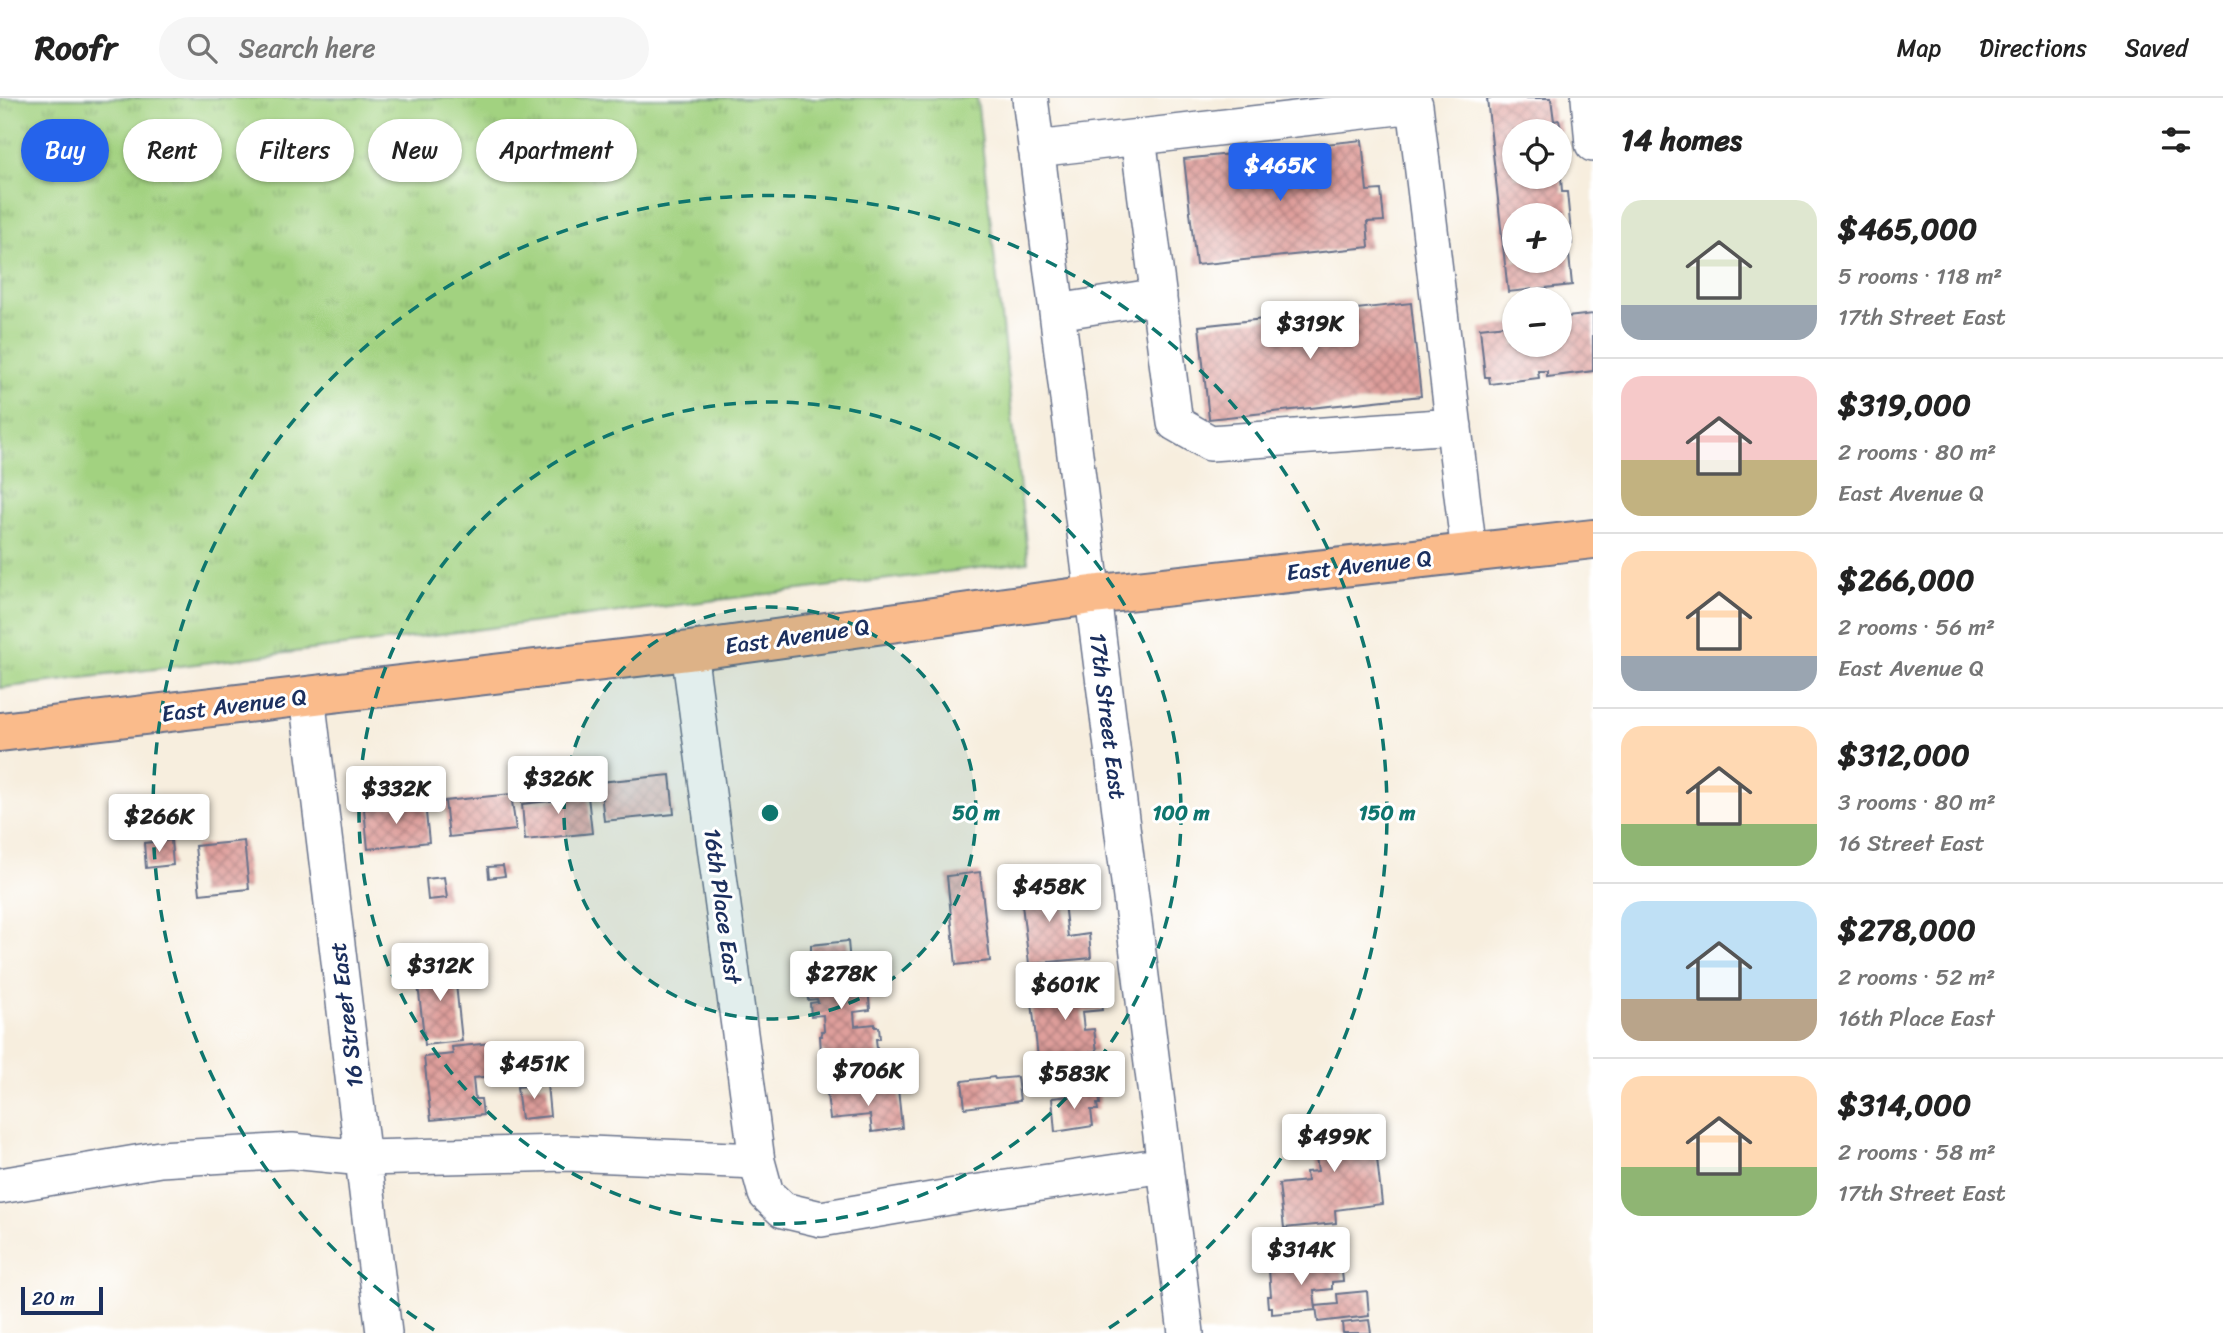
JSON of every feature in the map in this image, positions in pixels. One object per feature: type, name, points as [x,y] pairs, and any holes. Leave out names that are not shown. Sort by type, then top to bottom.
[{"type":"main road","name":"East Avenue Q","points":[[0,732],[689,651],[1093,595],[1593,538]]},
{"type":"street","name":"17th Street East","points":[[1030,98],[1186,1333]]},
{"type":"street","points":[[1589,98],[1593,144]]},
{"type":"street","points":[[1037,149],[1415,105],[1469,553]]},
{"type":"street","points":[[1138,137],[1175,423],[1210,443],[1454,426]]},
{"type":"street","points":[[1057,312],[1158,296]]},
{"type":"street","name":"16th Place East","points":[[689,651],[757,1161],[766,1194],[783,1210],[821,1219],[973,1193],[1165,1165]]},
{"type":"street","name":"16 Street East","points":[[307,696],[384,1333]]},
{"type":"street","points":[[0,1186],[160,1159],[292,1151],[363,1157],[566,1153],[757,1161]]},
{"type":"green space","points":[[0,98],[977,98],[1028,562],[0,688]]},
{"type":"building","points":[[1487,98],[1551,98],[1554,119],[1502,119],[1502,189],[1562,189],[1562,192],[1567,192],[1568,203],[1502,203],[1502,237]]},
{"type":"building","points":[[1362,140],[1367,191],[1381,190],[1384,221],[1367,222],[1369,247],[1196,265],[1184,159]]},
{"type":"building","points":[[1506,273],[1571,273],[1572,285],[1507,287]]},
{"type":"building","points":[[1411,303],[1421,396],[1209,419],[1199,326]]},
{"type":"building","points":[[1593,314],[1593,371],[1547,377],[1547,371],[1538,371],[1539,378],[1490,384],[1489,377],[1485,377],[1480,328],[1502,325],[1502,357],[1572,357],[1572,316]]},
{"type":"building","points":[[670,775],[674,814],[604,821],[600,782]]},
{"type":"building","points":[[587,787],[592,833],[525,840],[522,804],[567,799],[566,789]]},
{"type":"building","points":[[511,794],[516,830],[449,837],[445,801]]},
{"type":"building","points":[[425,803],[429,842],[368,849],[364,809]]},
{"type":"building","points":[[171,840],[173,865],[146,868],[144,843]]},
{"type":"building","points":[[244,841],[249,889],[200,894],[195,846]]},
{"type":"building","points":[[503,866],[505,876],[489,878],[488,867]]},
{"type":"building","points":[[980,872],[990,961],[956,965],[947,876]]},
{"type":"building","points":[[1056,875],[1059,904],[1064,903],[1068,937],[1089,934],[1091,958],[1029,964],[1019,879]]},
{"type":"building","points":[[444,877],[447,898],[428,900],[426,879]]},
{"type":"building","points":[[848,941],[850,964],[863,963],[867,975],[870,1010],[854,1012],[855,1026],[875,1024],[875,1027],[879,1027],[880,1039],[876,1039],[878,1059],[863,1061],[865,1083],[830,1087],[824,1051],[821,1052],[823,1015],[811,1016],[810,1003],[818,1002],[817,999],[808,1000],[803,954],[811,953],[811,945]]},
{"type":"building","points":[[461,963],[463,983],[456,984],[462,1041],[425,1045],[416,967]]},
{"type":"building","points":[[1099,987],[1102,1010],[1082,1012],[1084,1030],[1094,1029],[1097,1051],[1038,1058],[1032,1002],[1048,1000],[1047,992]]},
{"type":"building","points":[[491,1043],[494,1076],[473,1078],[475,1099],[481,1099],[483,1115],[431,1120],[424,1057],[453,1054],[452,1047]]},
{"type":"building","points":[[1017,1077],[1020,1101],[965,1108],[962,1081]]},
{"type":"building","points":[[547,1084],[550,1116],[521,1119],[517,1087]]},
{"type":"building","points":[[898,1089],[902,1128],[872,1132],[870,1115],[830,1119],[827,1094]]},
{"type":"building","points":[[1099,1093],[1098,1110],[1091,1110],[1093,1126],[1055,1132],[1052,1098]]},
{"type":"building","points":[[1360,1120],[1360,1123],[1373,1122],[1382,1204],[1335,1210],[1336,1223],[1284,1228],[1279,1184],[1307,1181],[1306,1172],[1318,1171],[1315,1150],[1303,1151],[1300,1126]]},
{"type":"building","points":[[1341,1263],[1343,1281],[1332,1282],[1332,1289],[1314,1291],[1316,1310],[1272,1314],[1267,1296],[1271,1296],[1269,1270]]},
{"type":"building","points":[[1367,1291],[1369,1316],[1318,1322],[1316,1306],[1338,1304],[1337,1294]]},
{"type":"building","points":[[1369,1320],[1371,1333],[1343,1333],[1342,1323]]}]
